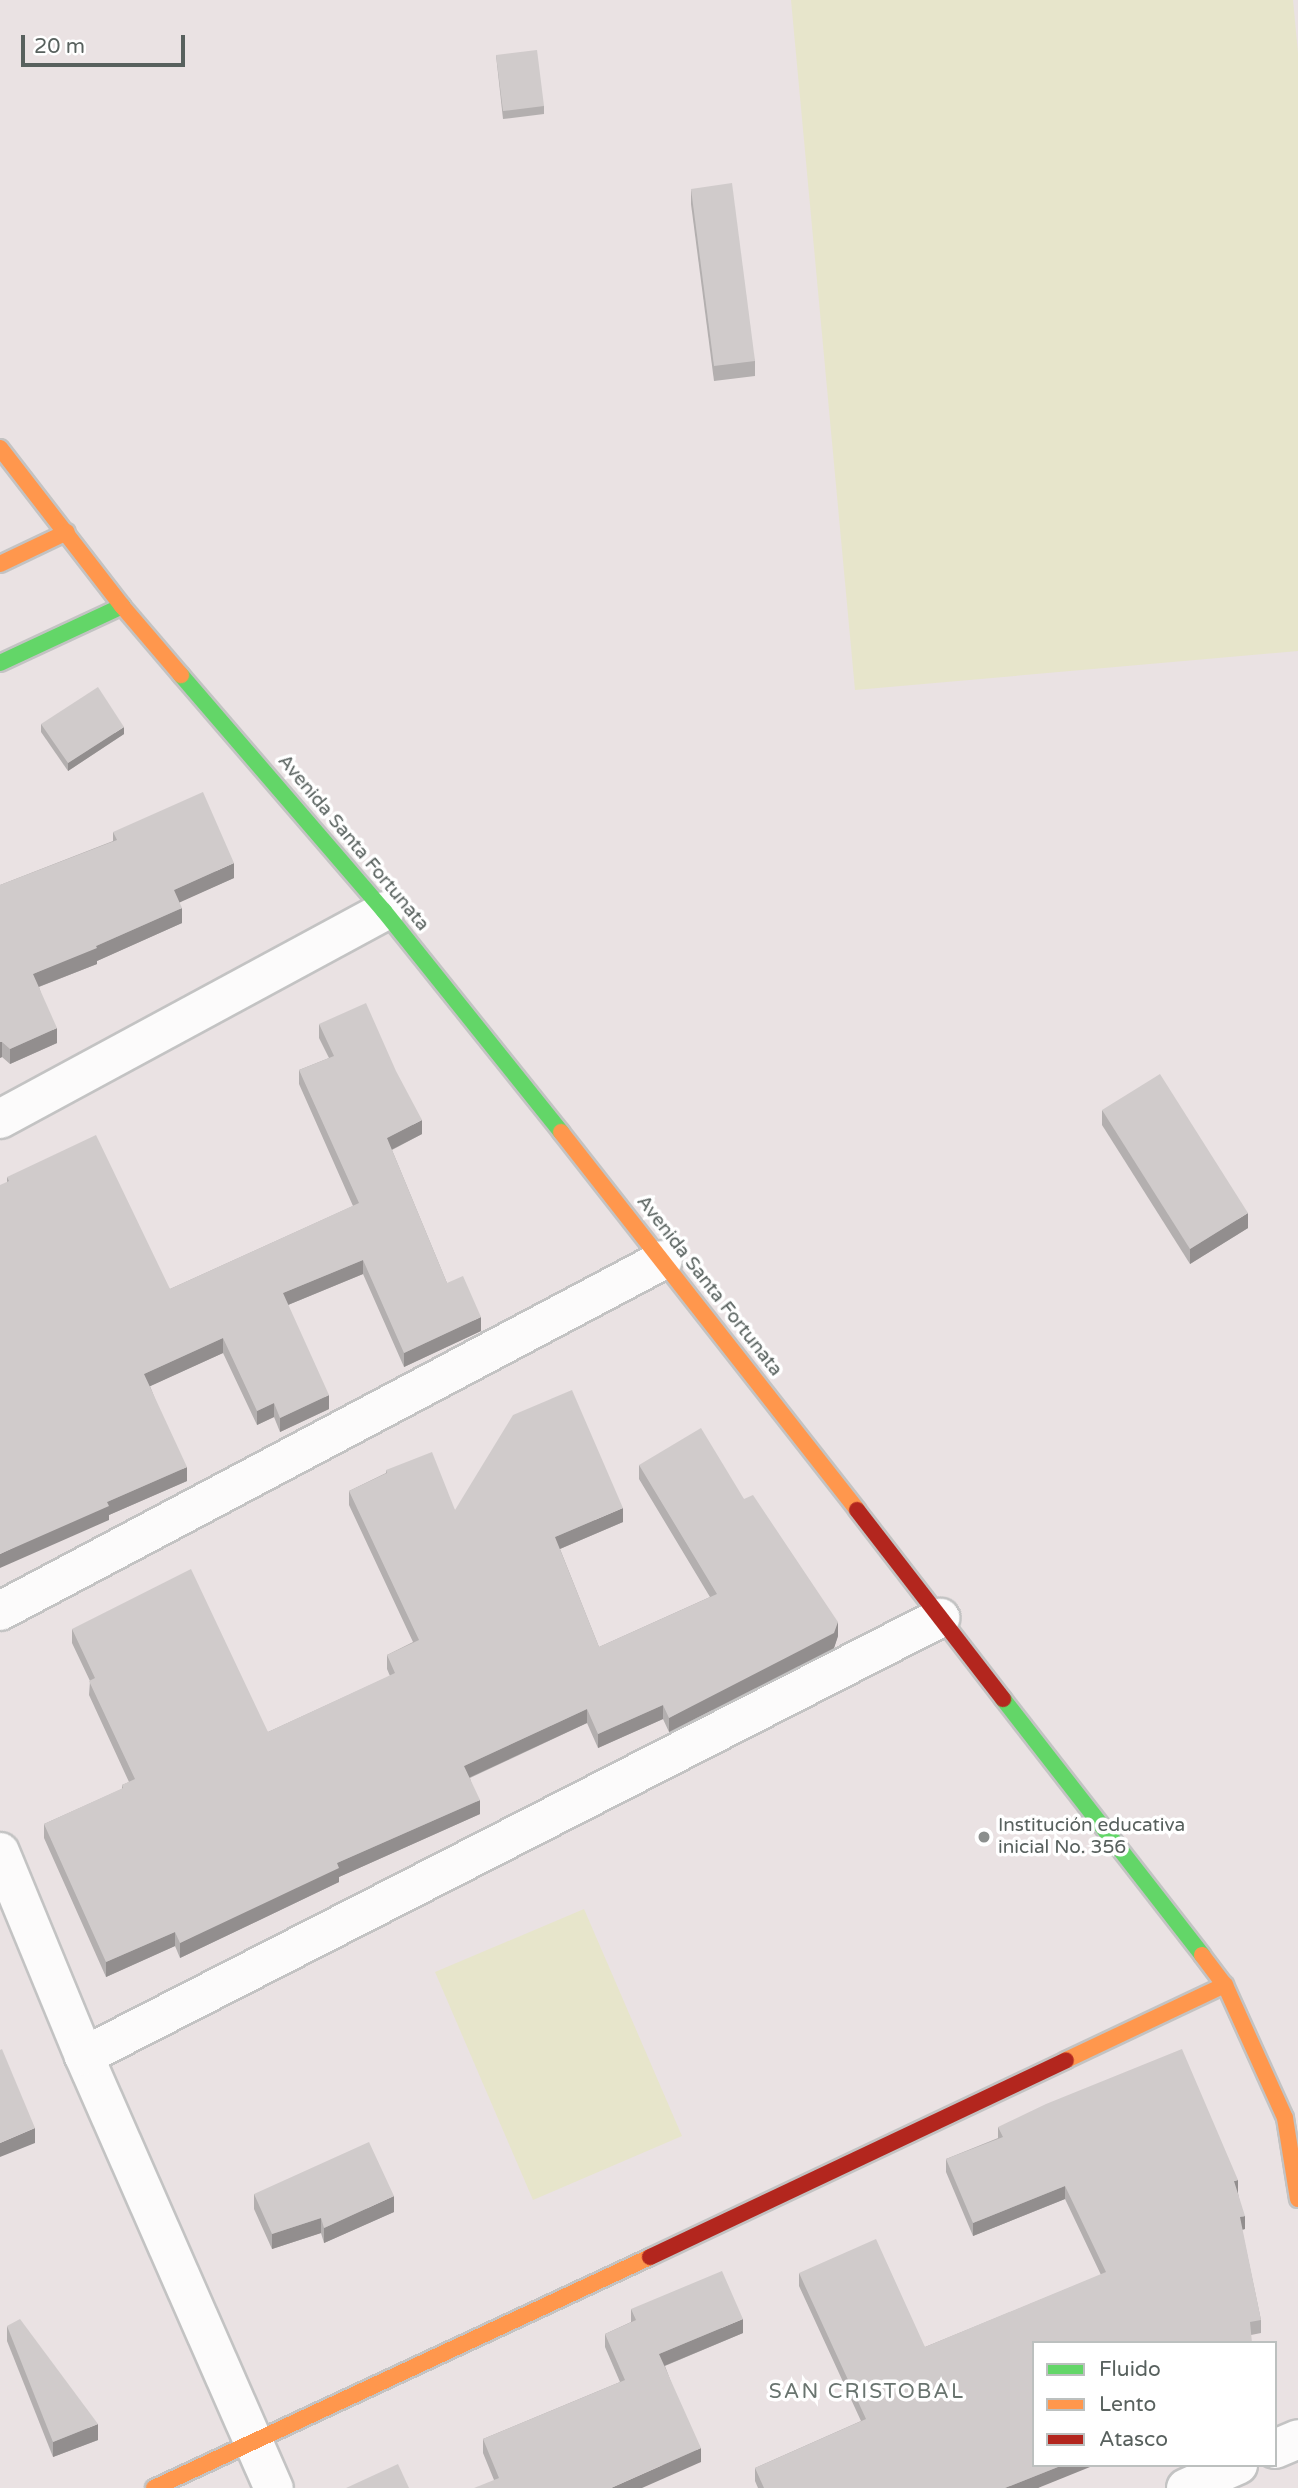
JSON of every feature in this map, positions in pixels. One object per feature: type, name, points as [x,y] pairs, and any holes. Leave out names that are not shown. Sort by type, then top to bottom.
[{"type":"street","name":"Avenida Santa Fortunata","points":[[0,448],[122,606],[384,911],[663,1260],[1225,1985],[1285,2118],[1298,2199]]},
{"type":"street","points":[[0,564],[67,532]]},
{"type":"street","points":[[0,663],[122,606]]},
{"type":"street","points":[[0,1119],[384,911]]},
{"type":"street","points":[[0,1611],[663,1260]]},
{"type":"street","points":[[84,2056],[940,1618]]},
{"type":"street","points":[[0,1852],[84,2056],[274,2488]]},
{"type":"street","points":[[153,2488],[253,2444],[1225,1985]]},
{"type":"street","points":[[1277,2448],[1298,2439]]},
{"type":"street","points":[[1186,2488],[1233,2467]]},
{"type":"shaded area","points":[[791,0],[1293,0],[1298,53],[1298,651],[855,690]]},
{"type":"shaded area","points":[[584,1909],[682,2136],[533,2200],[435,1972]]},
{"type":"building","points":[[537,50],[544,106],[503,111],[496,55]]},
{"type":"building","points":[[732,183],[755,361],[714,366],[691,189]]},
{"type":"building","points":[[98,687],[124,727],[68,763],[41,724]]},
{"type":"building","points":[[203,792],[234,863],[174,890],[182,908],[96,946],[97,948],[33,974],[57,1028],[10,1049],[0,1042],[0,885],[117,840],[113,832]]},
{"type":"building","points":[[366,1003],[396,1071],[422,1120],[387,1138],[447,1283],[463,1276],[481,1317],[404,1353],[363,1260],[283,1293],[329,1395],[280,1418],[274,1403],[257,1411],[223,1338],[144,1374],[187,1467],[107,1502],[109,1506],[0,1554],[0,1185],[9,1181],[7,1177],[96,1135],[170,1289],[359,1203],[299,1070],[334,1056],[319,1024]]},
{"type":"building","points":[[1160,1074],[1248,1213],[1190,1249],[1102,1110]]},
{"type":"building","points":[[572,1390],[623,1508],[555,1537],[599,1647],[717,1594],[639,1465],[701,1428],[744,1499],[753,1495],[838,1622],[834,1633],[669,1718],[663,1705],[598,1734],[587,1709],[464,1766],[480,1800],[337,1863],[339,1868],[180,1943],[175,1932],[106,1962],[44,1824],[123,1788],[122,1785],[135,1779],[89,1681],[95,1678],[72,1629],[191,1569],[268,1732],[395,1673],[387,1655],[419,1640],[349,1491],[387,1473],[386,1470],[432,1452],[455,1510],[513,1415]]},
{"type":"building","points":[[2,2049],[35,2128],[0,2143],[0,2050]]},
{"type":"building","points":[[1182,2049],[1238,2180],[1234,2181],[1245,2216],[1240,2217],[1261,2320],[1250,2322],[1252,2341],[1032,2341],[1032,2467],[1058,2467],[1005,2488],[764,2488],[755,2468],[866,2419],[799,2273],[876,2239],[925,2347],[1106,2272],[1065,2186],[973,2223],[946,2159],[1003,2137],[998,2127],[1046,2104]]},
{"type":"building","points":[[369,2142],[394,2196],[324,2228],[321,2218],[272,2234],[254,2194]]},
{"type":"building","points":[[722,2271],[743,2319],[659,2354],[701,2448],[611,2488],[474,2488],[499,2478],[483,2439],[625,2380],[605,2334],[636,2320],[631,2309]]},
{"type":"building","points":[[20,2319],[98,2424],[53,2442],[7,2326]]},
{"type":"building","points":[[398,2464],[409,2488],[346,2488]]},
{"type":"traffic: fast","points":[[0,663],[122,606]]},
{"type":"traffic: fast","points":[[181,675],[384,911],[561,1132]]},
{"type":"traffic: fast","points":[[1003,1699],[1202,1955]]},
{"type":"traffic: slow","points":[[0,448],[122,606],[181,675]]},
{"type":"traffic: slow","points":[[0,564],[67,532]]},
{"type":"traffic: slow","points":[[561,1132],[857,1510]]},
{"type":"traffic: slow","points":[[1202,1955],[1225,1985],[1285,2118],[1298,2199]]},
{"type":"traffic: slow","points":[[1066,2060],[1225,1985]]},
{"type":"traffic: slow","points":[[154,2488],[650,2257]]},
{"type":"traffic: jam","points":[[857,1510],[1003,1699]]},
{"type":"traffic: jam","points":[[650,2257],[1066,2060]]},
{"type":"place","name":"Institución educativa inicial No. 356","points":[[984,1837]]},
{"type":"district","name":"SAN CRISTOBAL","points":[[867,2392]]}]
